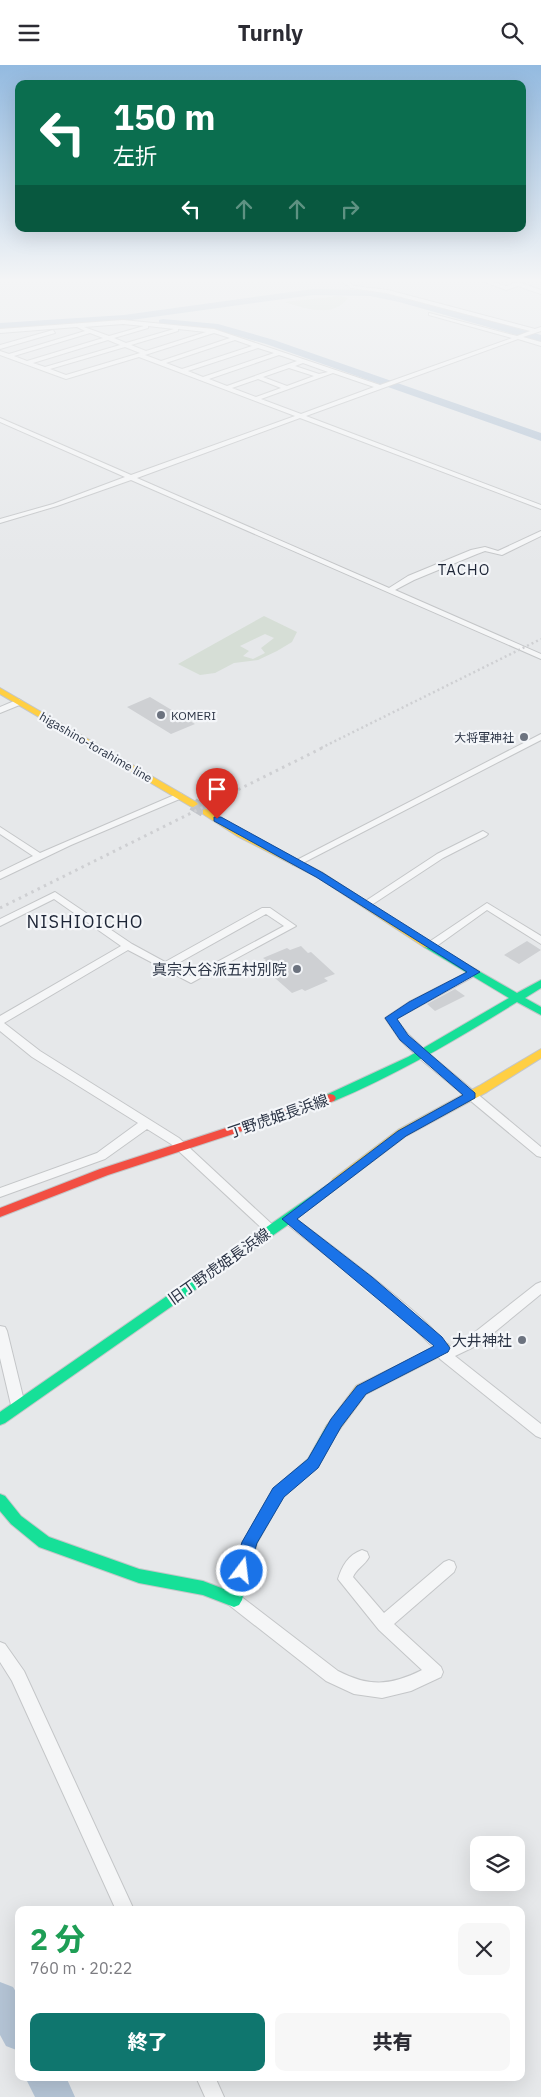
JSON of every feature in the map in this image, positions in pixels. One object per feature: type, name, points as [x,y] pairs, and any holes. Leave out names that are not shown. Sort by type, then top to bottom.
[{"type":"main road","name":"higashino-torahime line","points":[[0,690],[193,804]]},
{"type":"main road","points":[[206,811],[240,834],[296,863],[366,904],[430,946],[541,1012]]},
{"type":"main road","name":"丁野虎姫長浜線","points":[[0,1213],[104,1172],[308,1107],[362,1086],[423,1055],[541,983]]},
{"type":"main road","name":"旧丁野虎姫長浜線","points":[[0,1419],[288,1219],[402,1133],[470,1096],[541,1053]]},
{"type":"main road","points":[[0,1500],[16,1520],[44,1541],[139,1576],[203,1588],[234,1600],[250,1542],[278,1493],[313,1463],[336,1423],[361,1390],[444,1351]]},
{"type":"street","points":[[60,375],[66,377],[73,375]]},
{"type":"street","points":[[193,375],[541,507]]},
{"type":"street","points":[[204,379],[217,375]]},
{"type":"street","points":[[228,388],[264,375]]},
{"type":"street","points":[[312,375],[318,377]]},
{"type":"street","points":[[256,399],[324,375]]},
{"type":"street","points":[[341,375],[380,387]]},
{"type":"street","points":[[0,521],[55,505],[412,375]]},
{"type":"street","points":[[258,377],[286,388]]},
{"type":"street","points":[[0,420],[541,657]]},
{"type":"street","points":[[389,591],[411,578],[474,551],[485,549],[499,553],[541,533]]},
{"type":"street","points":[[0,710],[19,702]]},
{"type":"street","points":[[296,863],[541,737]]},
{"type":"street","points":[[0,876],[39,856],[179,796]]},
{"type":"street","points":[[0,830],[39,856]]},
{"type":"street","points":[[366,904],[440,856],[483,834]]},
{"type":"street","points":[[0,923],[55,895],[128,946],[165,966],[191,980],[291,926],[266,910],[165,966]]},
{"type":"street","points":[[430,946],[487,906],[541,941]]},
{"type":"street","points":[[0,1021],[128,946]]},
{"type":"street","points":[[474,972],[390,1018],[404,1037],[423,1055],[470,1096],[541,1153]]},
{"type":"street","points":[[0,1026],[36,1054],[182,1147],[271,1230]]},
{"type":"street","points":[[0,1193],[101,1156],[147,1123]]},
{"type":"street","points":[[288,1219],[367,1281],[437,1340],[444,1351],[541,1432]]},
{"type":"street","points":[[444,1351],[475,1341],[541,1287]]},
{"type":"street","points":[[0,1331],[18,1405]]},
{"type":"street","points":[[234,1600],[332,1676],[354,1687],[382,1691],[410,1684],[435,1672],[384,1625],[345,1579],[348,1569],[362,1557]]},
{"type":"street","points":[[384,1625],[391,1616],[449,1567]]},
{"type":"street","points":[[0,1649],[18,1676],[123,1906]]},
{"type":"street","points":[[208,2081],[215,2097]]},
{"type":"shaded area","points":[[264,616],[297,632],[292,642],[277,651],[258,660],[234,663],[215,673],[200,675],[178,664]],"holes":[[[265,634],[274,638],[261,648],[265,653],[253,659],[243,656],[249,651],[240,646]]]},
{"type":"building","name":"KOMERI","points":[[150,697],[195,724],[171,734],[127,707]]},
{"type":"building","points":[[527,941],[541,950],[519,964],[504,955]]},
{"type":"building","name":"真宗大谷派五村別院","points":[[301,946],[308,953],[311,952],[335,974],[324,978],[328,981],[305,991],[302,989],[292,993],[259,964],[266,960],[263,958],[287,948],[290,950]]},
{"type":"building","points":[[455,989],[465,996],[435,1011],[427,1004]]},
{"type":"waterway","points":[[364,375],[541,437]]},
{"type":"waterway","points":[[0,2000],[15,2026]]},
{"type":"waterway","points":[[46,2081],[56,2097]]},
{"type":"tunnel","points":[[193,804],[206,812]]},
{"type":"railway","points":[[321,748],[541,639]]},
{"type":"railway","points":[[0,908],[324,747]]},
{"type":"traffic: fast","points":[[428,945],[541,1012]]},
{"type":"traffic: fast","points":[[330,1098],[412,1060],[541,983]]},
{"type":"traffic: fast","points":[[0,1419],[288,1219],[337,1182]]},
{"type":"traffic: fast","points":[[0,1500],[16,1520],[44,1542],[139,1576],[203,1588],[234,1600],[250,1542],[278,1493],[313,1463],[332,1429]]},
{"type":"traffic: slow","points":[[0,690],[193,804]]},
{"type":"traffic: slow","points":[[206,812],[240,834],[320,875],[428,945]]},
{"type":"traffic: slow","points":[[337,1182],[402,1133],[483,1089],[541,1053]]},
{"type":"traffic: slow","points":[[332,1429],[361,1390],[443,1348]]},
{"type":"traffic: jam","points":[[0,1213],[104,1172],[330,1098]]},
{"type":"place","name":"KOMERI","points":[[161,715]]},
{"type":"place","name":"大将軍神社","points":[[524,737]]},
{"type":"place","name":"真宗大谷派五村別院","points":[[297,969]]},
{"type":"place","name":"大井神社","points":[[522,1340]]},
{"type":"district","name":"TACHO","points":[[464,569]]},
{"type":"district","name":"NISHIOICHO","points":[[85,921]]},
{"type":"route","points":[[217,819],[240,834],[320,875],[474,972],[390,1018],[404,1037],[470,1096],[402,1133],[288,1219],[367,1281],[437,1340],[443,1348],[361,1390],[336,1423],[313,1463],[278,1493],[250,1542],[242,1571]]}]
